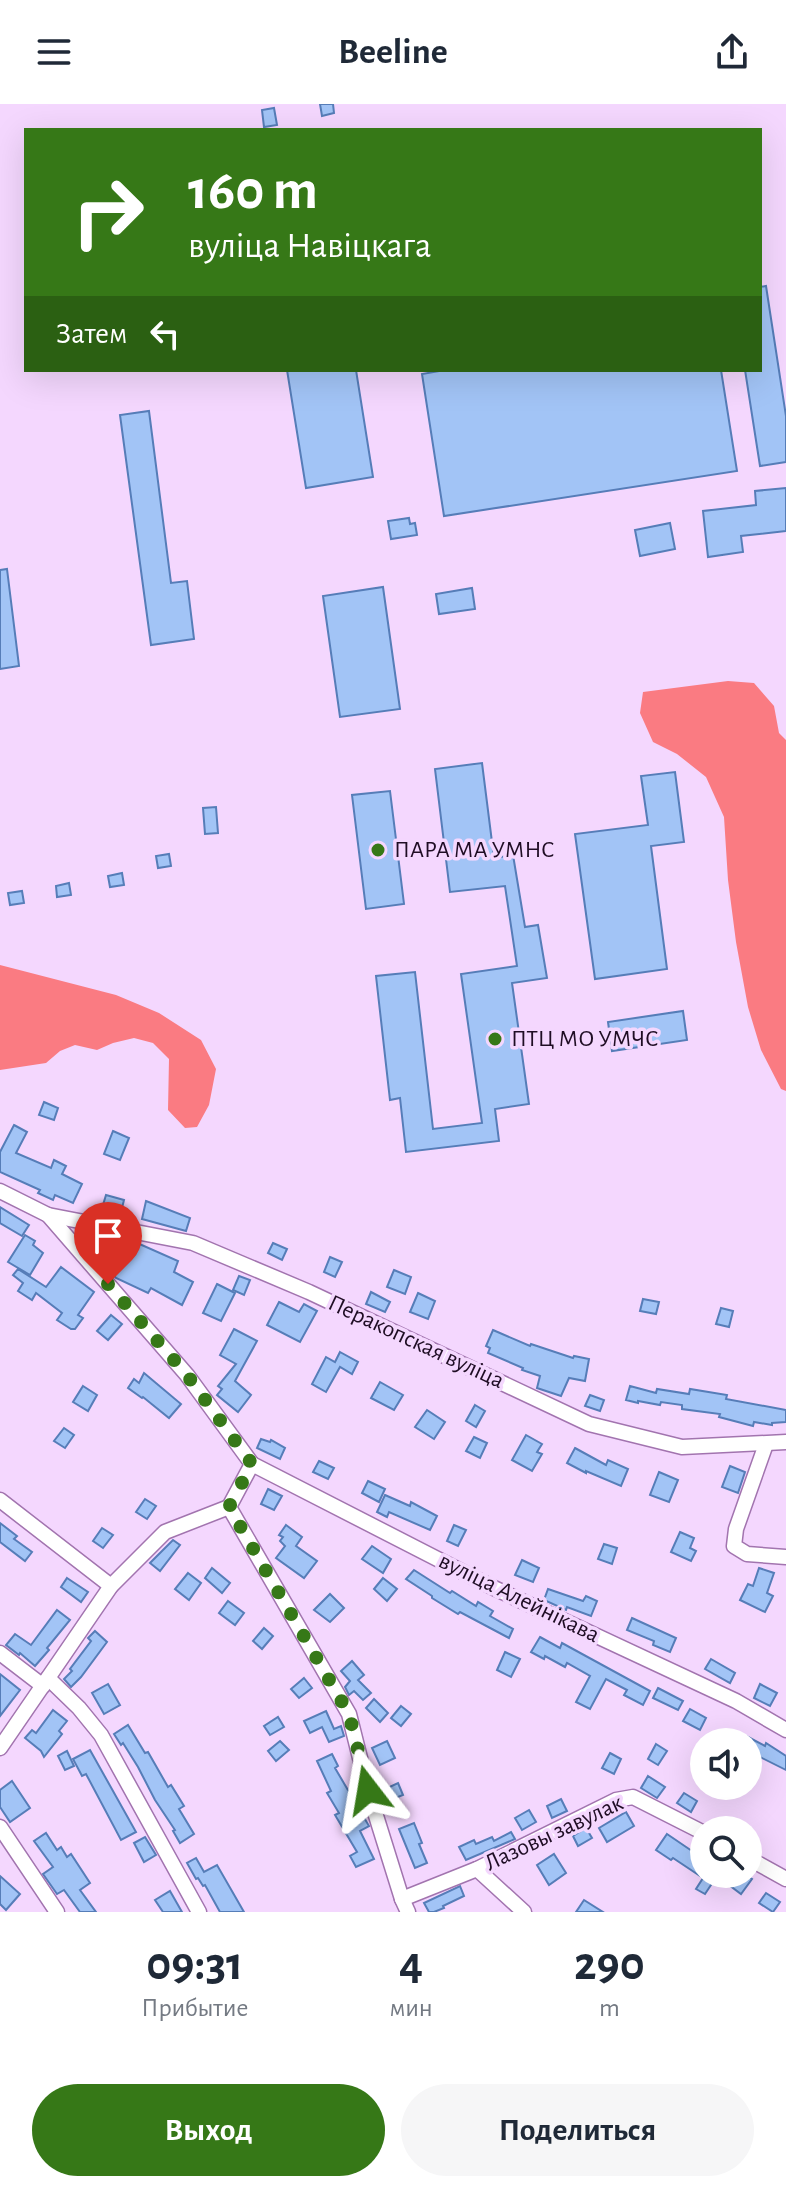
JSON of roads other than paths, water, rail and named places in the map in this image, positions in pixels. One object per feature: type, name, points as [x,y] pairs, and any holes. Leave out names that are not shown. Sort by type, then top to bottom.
[{"type":"street","points":[[0,1191],[48,1215],[187,1375],[252,1464],[229,1507],[165,1532],[111,1586],[0,1748]]},
{"type":"street","name":"Перакопская вуліца","points":[[48,1215],[193,1243],[309,1292],[589,1424],[682,1447],[786,1442]]},
{"type":"street","points":[[766,1444],[736,1529],[734,1546],[747,1554],[786,1557]]},
{"type":"street","name":"вуліца Алейнікава","points":[[252,1464],[494,1588],[736,1701],[786,1730]]},
{"type":"street","points":[[0,1500],[111,1586]]},
{"type":"street","points":[[229,1507],[349,1714],[368,1790],[405,1905]]},
{"type":"street","points":[[0,1653],[46,1682],[79,1708],[101,1735],[199,1912]]},
{"type":"street","name":"Лазовы завулак","points":[[405,1905],[616,1800],[633,1797],[690,1826]]},
{"type":"street","points":[[0,1827],[57,1912]]},
{"type":"street","points":[[762,1866],[786,1879]]},
{"type":"street","points":[[477,1869],[524,1912]]},
{"type":"place","name":"ПАРА МА УМНС","points":[[378,850]]},
{"type":"place","name":"ПТЦ МО УМЧС","points":[[495,1039]]}]
